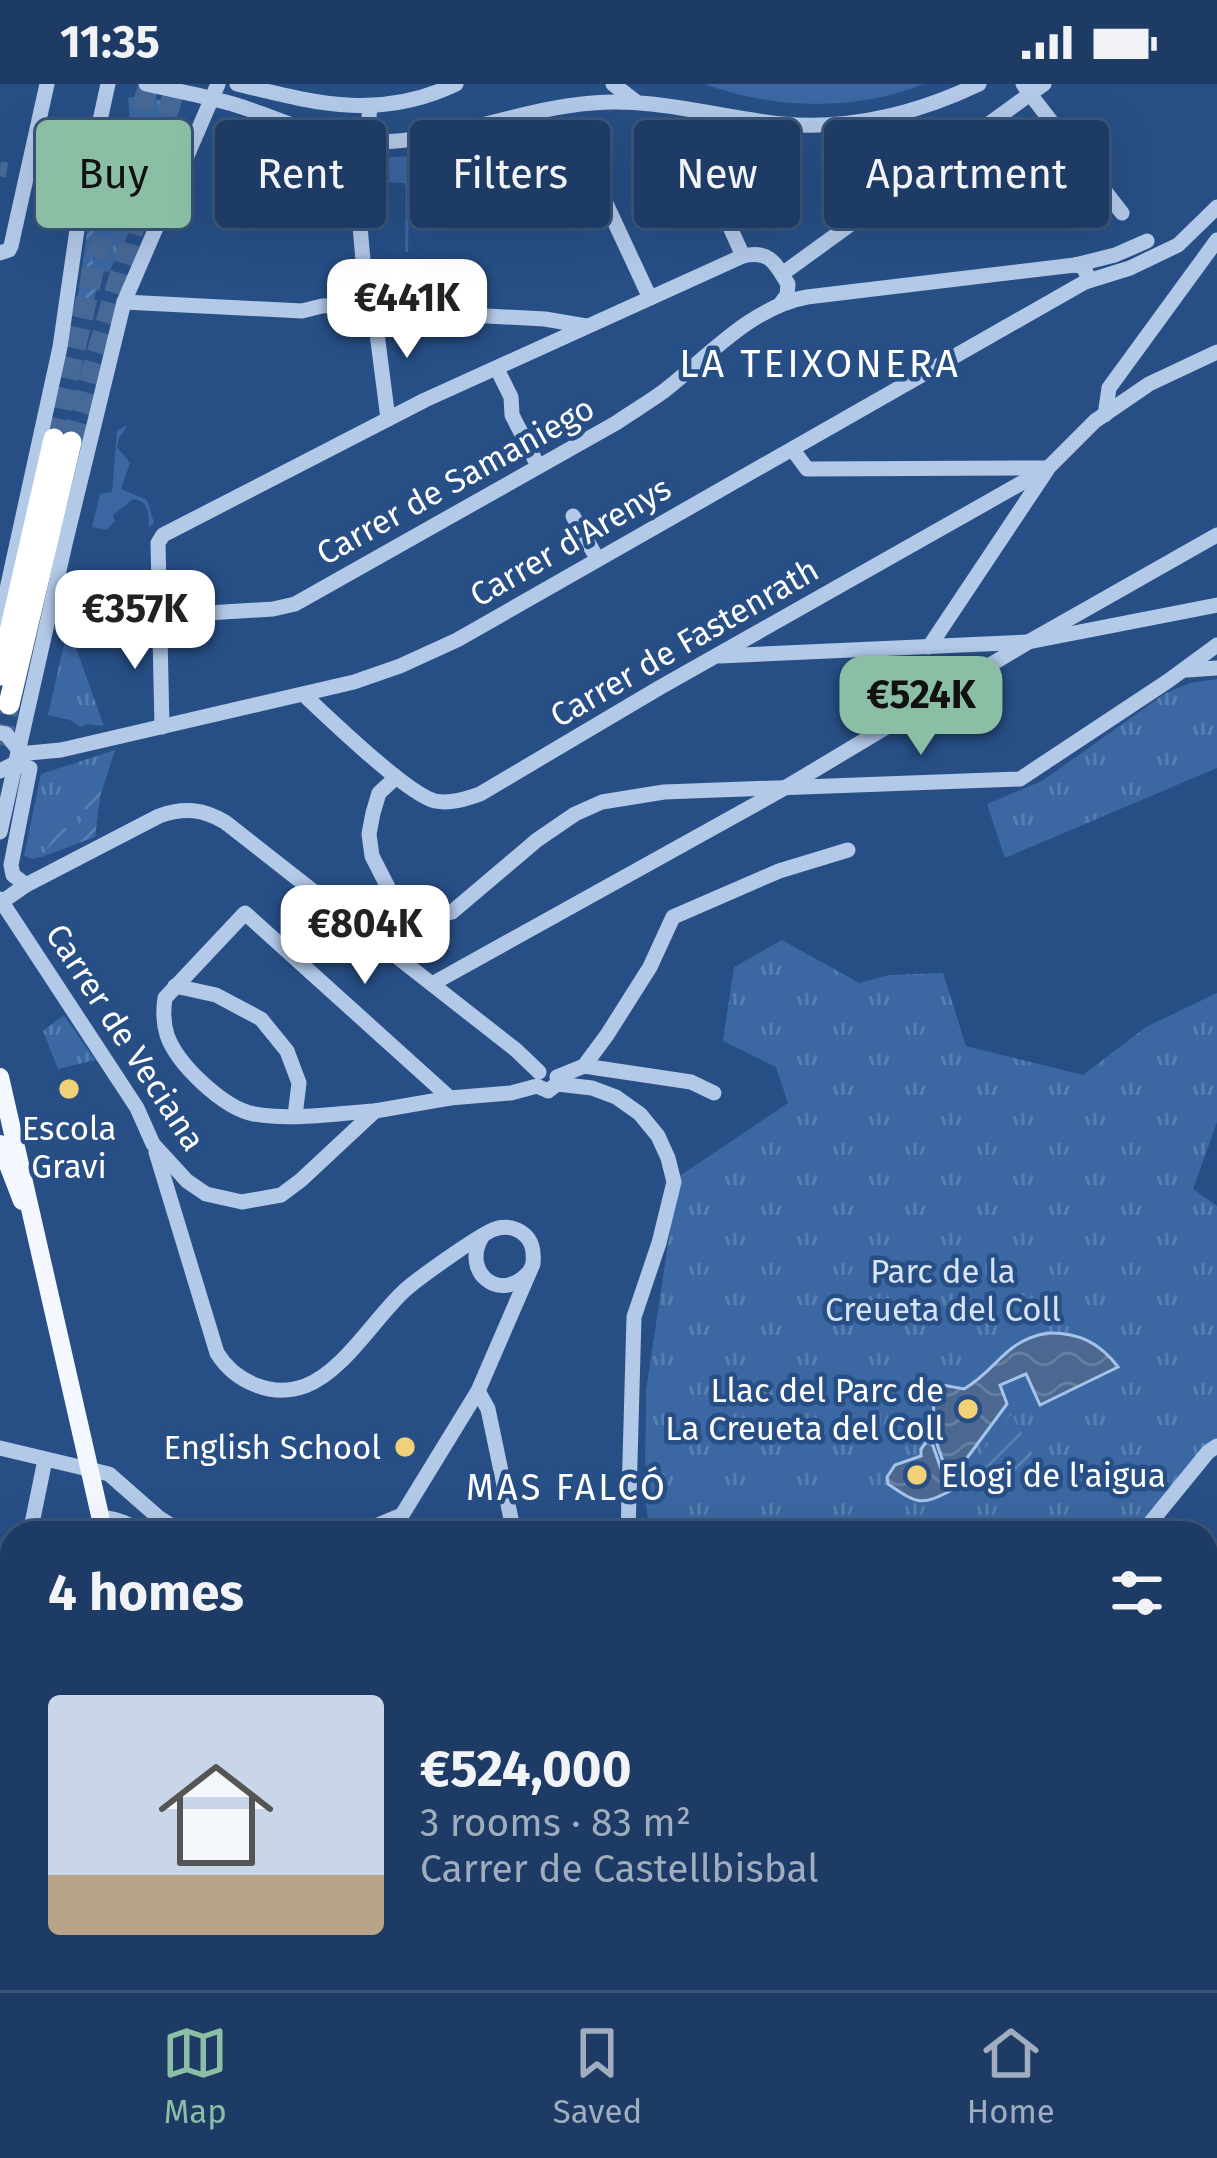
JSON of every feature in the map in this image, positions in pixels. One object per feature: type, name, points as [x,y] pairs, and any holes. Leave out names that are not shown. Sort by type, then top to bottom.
[{"type":"highway","points":[[0,675],[63,440],[9,704]]},
{"type":"main road","points":[[0,1077],[101,1521]]},
{"type":"main road","points":[[0,1144],[32,1226]]},
{"type":"street","points":[[0,253],[9,250],[7,235],[19,171],[47,84]]},
{"type":"street","points":[[0,621],[60,347],[79,216],[108,84]]},
{"type":"street","points":[[146,84],[215,92],[279,120]]},
{"type":"street","points":[[237,84],[341,106],[370,107],[405,102],[456,84]]},
{"type":"street","points":[[613,84],[634,101]]},
{"type":"street","points":[[386,140],[440,136],[571,105],[634,101],[782,124],[862,121],[912,110],[979,84]]},
{"type":"street","points":[[789,269],[1032,87],[1122,213]]},
{"type":"street","points":[[0,832],[124,302],[215,92]]},
{"type":"street","points":[[368,120],[370,107]]},
{"type":"street","name":"Carrer d'Arenys","points":[[45,752],[353,682],[457,640],[1084,282],[1140,264],[1178,245],[1217,207]]},
{"type":"street","points":[[610,212],[650,298]]},
{"type":"street","points":[[360,228],[388,419]]},
{"type":"street","points":[[730,228],[740,250]]},
{"type":"street","points":[[1100,418],[1109,388],[1217,240]]},
{"type":"street","points":[[781,303],[1075,266],[1147,241]]},
{"type":"street","points":[[162,727],[158,543],[163,535],[388,419],[710,270],[740,250],[764,255],[789,269],[812,297]]},
{"type":"street","points":[[1075,266],[1088,275],[1084,282]]},
{"type":"street","points":[[781,303],[789,290],[789,269]]},
{"type":"street","points":[[124,302],[302,311],[353,305]]},
{"type":"street","name":"Carrer de Samaniego","points":[[159,616],[295,604],[616,423],[781,303]]},
{"type":"street","points":[[374,310],[545,319],[586,326]]},
{"type":"street","name":"Carrer de Fastenrath","points":[[304,695],[409,788],[432,800],[458,802],[480,794],[1048,468],[1100,418],[1149,384],[1217,352]]},
{"type":"street","points":[[499,373],[511,397],[512,415],[535,460]]},
{"type":"street","points":[[793,450],[807,469],[1048,468]]},
{"type":"street","points":[[929,646],[1048,468]]},
{"type":"street","points":[[572,519],[594,553]]},
{"type":"street","points":[[432,984],[783,789],[1217,535]]},
{"type":"street","points":[[717,656],[1028,642],[1217,604]]},
{"type":"street","points":[[394,775],[373,813],[372,856],[398,907],[421,918],[452,912],[537,840],[602,802],[664,792],[1020,779],[1217,645]]},
{"type":"street","points":[[1184,670],[1217,668]]},
{"type":"street","points":[[16,761],[45,752],[25,722]]},
{"type":"street","points":[[0,733],[6,734],[16,761],[11,865],[13,875],[26,885]]},
{"type":"street","points":[[0,901],[160,816],[192,809],[211,814],[517,1050],[548,1091],[557,1080],[584,1066],[639,987],[674,916],[779,871],[848,850]]},
{"type":"street","name":"Carrer de Veciana","points":[[0,901],[137,1108],[153,1144],[206,1194],[242,1202],[280,1195],[375,1111]]},
{"type":"street","points":[[450,1098],[245,913],[165,998],[163,1016],[169,1039],[191,1070],[221,1098],[251,1114],[375,1111],[511,1093],[538,1079]]},
{"type":"street","points":[[175,986],[217,995],[261,1018],[287,1051],[293,1067],[298,1083],[295,1116]]},
{"type":"street","points":[[584,1066],[691,1082],[714,1094]]},
{"type":"street","points":[[557,1080],[616,1096],[640,1114],[658,1136],[674,1182],[634,1317],[628,1521]]},
{"type":"street","points":[[153,1144],[217,1353],[231,1372],[262,1388],[282,1390],[310,1384],[342,1359],[406,1289],[500,1227],[520,1231],[532,1246],[530,1271],[478,1390],[401,1521]]},
{"type":"street","points":[[482,1237],[476,1264],[491,1283],[511,1285],[530,1271]]},
{"type":"street","points":[[478,1390],[488,1409],[511,1521]]},
{"type":"street","points":[[1152,1521],[1217,1446]]},
{"type":"street","points":[[0,1448],[115,1477],[165,1521]]},
{"type":"street","points":[[32,1521],[45,1460]]},
{"type":"street","points":[[388,1521],[402,1515]]},
{"type":"green space","points":[[705,84],[924,84],[871,99],[815,104],[759,99]]},
{"type":"green space","points":[[143,95],[164,102],[176,110],[177,120],[130,120],[128,98]]},
{"type":"green space","points":[[410,156],[408,252],[406,187],[386,182],[386,158]]},
{"type":"green space","points":[[88,228],[112,231],[100,255],[94,255],[90,286],[97,288],[94,300],[78,296]]},
{"type":"green space","points":[[129,228],[129,233],[109,272],[90,269],[107,230]]},
{"type":"green space","points":[[128,425],[117,447],[130,463],[121,489],[147,500],[154,523],[149,528],[145,505],[133,499],[113,515],[115,521],[106,530],[92,527],[100,494],[112,492],[117,431]]},
{"type":"green space","points":[[66,636],[76,637],[104,726],[80,727],[48,715]]},
{"type":"green space","points":[[1217,679],[1217,768],[1005,858],[987,804],[1042,781],[1166,693]]},
{"type":"green space","points":[[115,750],[100,796],[95,837],[41,857],[24,856],[41,774]]},
{"type":"green space","points":[[115,750],[100,796],[95,837],[41,857],[62,826],[73,833],[88,811],[78,803]]},
{"type":"green space","name":"Parc de la Creueta del Coll","points":[[782,940],[859,983],[889,975],[943,973],[966,1046],[1083,1075],[1146,1027],[1217,993],[1217,1122],[1193,1189],[1217,1206],[1217,1439],[1150,1521],[648,1521],[646,1391],[678,1177],[788,1103],[776,1067],[723,1041],[734,967]]},
{"type":"green space","points":[[64,1015],[95,1060],[58,1069],[43,1031]]},
{"type":"green space","points":[[1011,1413],[1051,1490],[1007,1488],[975,1462]]},
{"type":"water","name":"Llac del Parc de La Creueta del Coll","points":[[1048,1333],[1087,1341],[1118,1367],[1040,1405],[1026,1374],[1000,1385],[1007,1404],[961,1466],[972,1479],[955,1482],[935,1435],[937,1384],[964,1389],[1011,1349]]},
{"type":"water","points":[[930,1437],[943,1475],[954,1489],[920,1501],[888,1484],[887,1477],[895,1465],[921,1456]]},
{"type":"tunnel","points":[[54,439],[95,263],[149,84]]},
{"type":"tunnel","points":[[71,442],[176,84]]},
{"type":"tunnel","points":[[0,169],[7,170]]},
{"type":"tunnel","points":[[0,745],[9,704]]},
{"type":"place","name":"Escola Gravi","points":[[69,1089]]},
{"type":"place","name":"Llac del Parc de La Creueta del Coll","points":[[968,1409]]},
{"type":"place","name":"English School","points":[[405,1447]]},
{"type":"place","name":"Elogi de l'aigua","points":[[917,1475]]},
{"type":"district","name":"LA TEIXONERA","points":[[820,363]]},
{"type":"district","name":"MAS FALCÓ","points":[[567,1487]]}]
